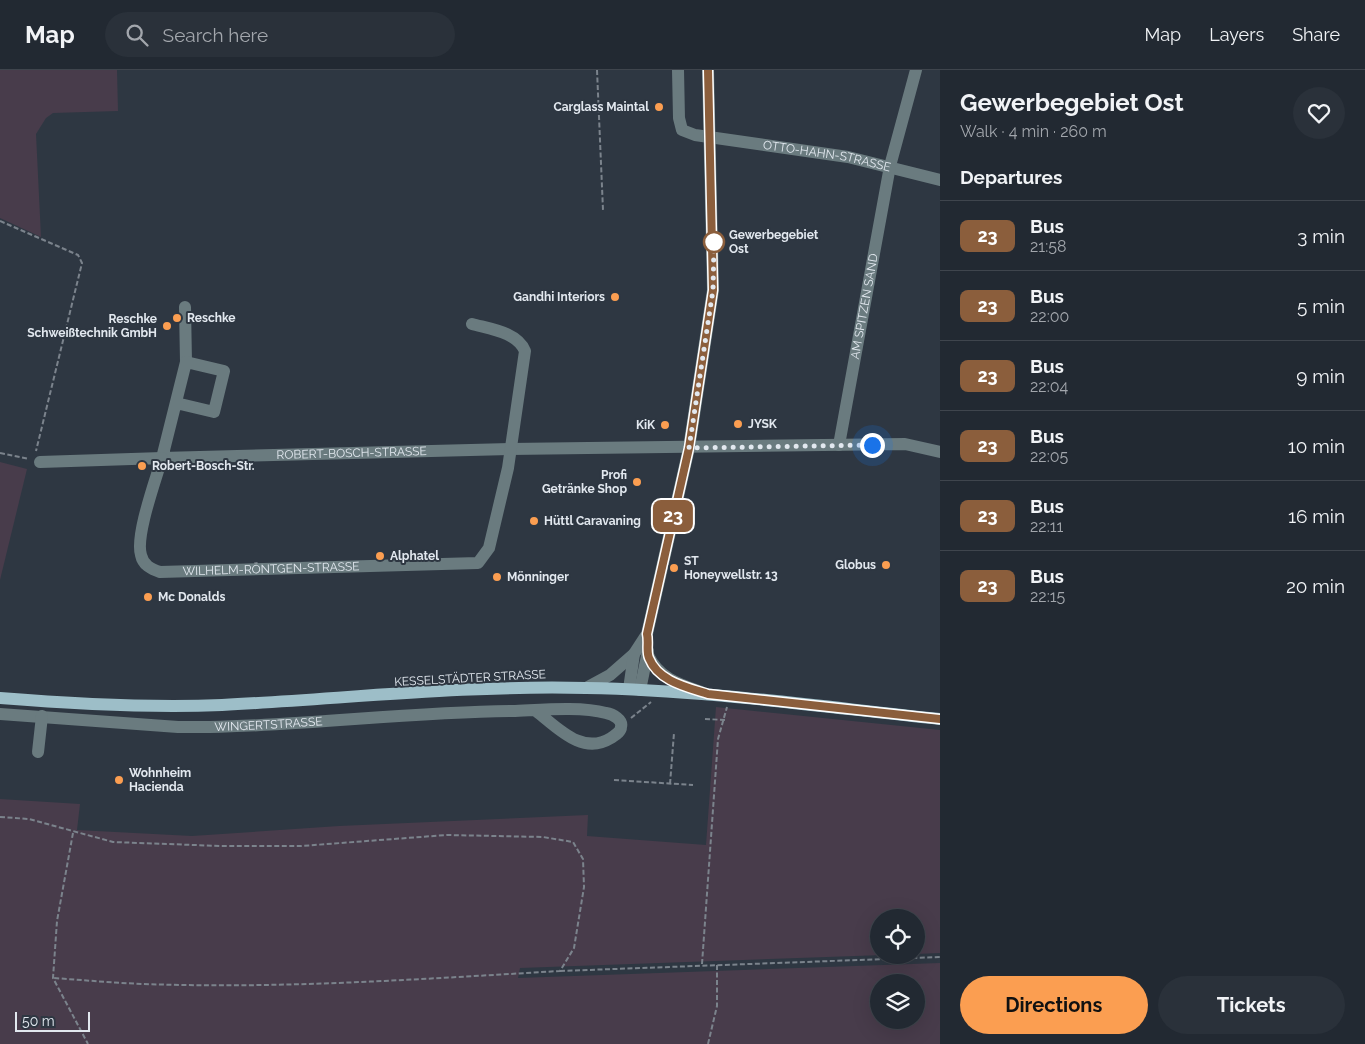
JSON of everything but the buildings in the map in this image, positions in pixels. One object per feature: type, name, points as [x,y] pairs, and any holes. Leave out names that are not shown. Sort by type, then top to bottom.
[{"type":"main road","name":"KESSELSTÄDTER STRASSE","points":[[0,698],[90,704],[190,706],[496,690],[586,688],[708,694],[940,719]]},
{"type":"street","name":"OTTO-HAHN-STRASSE","points":[[678,70],[679,118],[682,130],[695,135],[848,157],[940,180]]},
{"type":"street","points":[[641,690],[648,655],[647,634],[689,448],[713,290],[708,70]]},
{"type":"street","name":"AM SPITZEN SAND","points":[[839,445],[890,166],[916,70]]},
{"type":"street","points":[[162,458],[186,362],[185,307]]},
{"type":"street","points":[[472,324],[513,337],[522,345],[525,351],[510,449]]},
{"type":"street","points":[[176,403],[214,412],[224,371],[186,362]]},
{"type":"street","name":"ROBERT-BOSCH-STRASSE","points":[[37,461],[510,449],[839,445],[912,445],[940,452]]},
{"type":"street","name":"WILHELM-RÖNTGEN-STRASSE","points":[[162,458],[140,545],[141,555],[151,570],[179,572],[468,566],[478,564],[489,548],[510,449]]},
{"type":"street","points":[[586,688],[610,675],[634,654],[647,634]]},
{"type":"street","points":[[634,654],[641,690]]},
{"type":"street","points":[[648,655],[660,674],[678,684],[708,694]]},
{"type":"street","points":[[536,710],[567,736],[581,742],[593,743],[608,740],[620,731],[622,726]]},
{"type":"street","name":"WINGERTSTRASSE","points":[[0,714],[170,727],[210,727],[450,712],[536,710],[606,712],[617,718],[622,726]]},
{"type":"street","points":[[38,752],[42,716]]},
{"type":"path","points":[[597,70],[603,210]]},
{"type":"path","points":[[0,221],[78,255],[82,263],[37,461],[0,453]]},
{"type":"path","points":[[622,726],[651,702],[641,690]]},
{"type":"path","points":[[702,964],[718,739],[729,697]]},
{"type":"path","points":[[704,719],[724,720]]},
{"type":"path","points":[[670,784],[674,733]]},
{"type":"path","points":[[614,780],[693,785]]},
{"type":"path","points":[[0,817],[29,819],[113,842],[221,846],[301,846],[447,835],[543,837],[573,842],[583,859],[584,888],[574,948],[560,971]]},
{"type":"path","points":[[73,832],[57,921],[53,978],[88,1044]]},
{"type":"path","points":[[53,978],[143,984],[224,985],[344,982],[702,964],[940,957]]},
{"type":"path","points":[[708,1044],[717,1006],[717,964]]},
{"type":"shaded area","points":[[0,70],[117,70],[118,111],[53,113],[46,118],[36,134],[41,237],[0,218]]},
{"type":"shaded area","points":[[0,462],[27,469],[0,580]]},
{"type":"shaded area","points":[[716,707],[940,730],[940,953],[925,954],[925,909],[870,909],[870,956],[520,968],[518,978],[940,963],[940,1044],[0,1044],[0,799],[80,804],[77,830],[192,836],[339,826],[588,815],[587,836],[706,845]]},
{"type":"bus line","name":"23","points":[[708,70],[714,256],[713,290],[689,448],[647,634],[649,641],[648,655],[660,674],[678,684],[708,694],[940,719]]},
{"type":"place","name":"Carglass Maintal","points":[[659,107]]},
{"type":"place","name":"Gewerbegebiet Ost","points":[[714,242]]},
{"type":"place","name":"Gandhi Interiors","points":[[615,297]]},
{"type":"place","name":"Reschke","points":[[177,318]]},
{"type":"place","name":"Reschke Schweißtechnik GmbH","points":[[167,326]]},
{"type":"place","name":"JYSK","points":[[738,424]]},
{"type":"place","name":"KiK","points":[[665,425]]},
{"type":"place","name":"Robert-Bosch-Str.","points":[[142,466]]},
{"type":"place","name":"Profi Getränke Shop","points":[[637,482]]},
{"type":"place","name":"Hüttl Caravaning","points":[[534,521]]},
{"type":"place","name":"Alphatel","points":[[380,556]]},
{"type":"place","name":"Globus","points":[[886,565]]},
{"type":"place","name":"ST Honeywellstr. 13","points":[[674,568]]},
{"type":"place","name":"Mönninger","points":[[497,577]]},
{"type":"place","name":"Mc Donalds","points":[[148,597]]},
{"type":"place","name":"Wohnheim Hacienda","points":[[119,780]]},
{"type":"route","points":[[714,242],[714,240],[713,290],[689,448],[872,445]]}]
